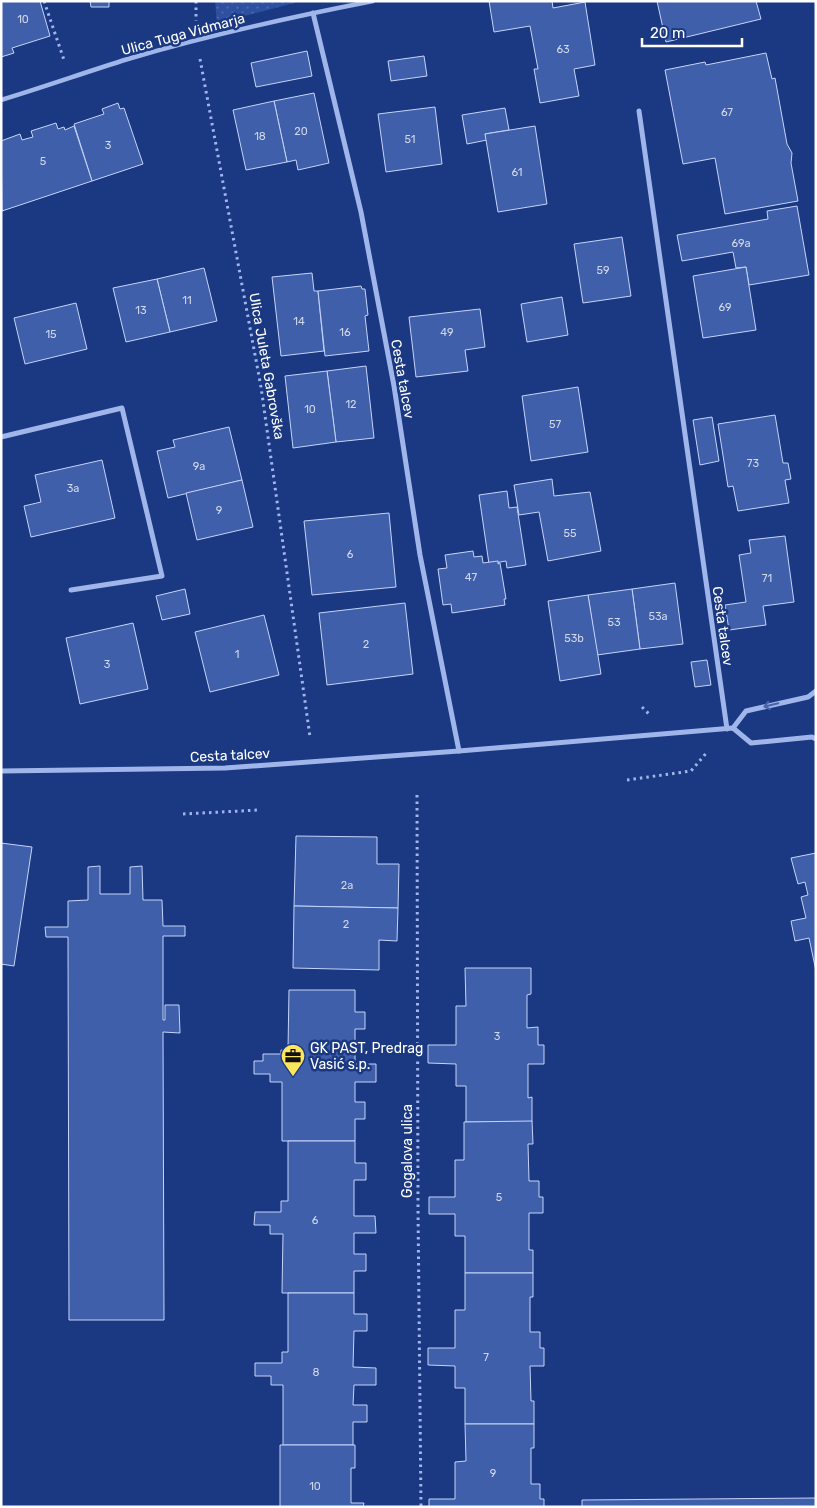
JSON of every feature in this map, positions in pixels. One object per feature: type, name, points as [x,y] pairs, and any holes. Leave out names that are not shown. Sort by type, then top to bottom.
[{"type":"street","name":"Ulica Tuga Vidmarja","points":[[1,100],[196,40],[373,1]]},
{"type":"street","name":"Cesta talcev","points":[[313,13],[361,212],[394,386],[420,555],[459,751]]},
{"type":"street","name":"Cesta talcev","points":[[1,771],[225,768],[459,751],[730,728],[639,111]]},
{"type":"street","points":[[1,437],[122,408],[162,576],[70,590]]},
{"type":"street","points":[[816,691],[808,697],[746,711],[730,728],[751,743],[812,737],[816,739]]},
{"type":"path","points":[[44,1],[70,79]]},
{"type":"path","name":"Ulica Juleta Gabrovška","points":[[196,1],[196,40],[261,388],[310,737]]},
{"type":"path","points":[[627,780],[691,771]]},
{"type":"path","name":"Gogalova ulica","points":[[417,795],[421,1507]]},
{"type":"path","points":[[183,814],[259,810]]},
{"type":"shaded area","points":[[215,1],[302,1],[217,23]]},
{"type":"building","points":[[1,1],[40,1],[50,36],[12,48],[14,53],[1,57]]},
{"type":"building","points":[[90,1],[109,1],[109,7],[91,7]]},
{"type":"building","points":[[489,1],[552,1],[553,8],[585,2],[595,65],[574,69],[579,96],[540,103],[534,69],[538,69],[530,26],[494,32]]},
{"type":"building","points":[[657,1],[756,1],[761,19],[666,42]]},
{"type":"building","points":[[307,51],[312,76],[256,87],[251,63]]},
{"type":"building","points":[[766,53],[772,79],[775,78],[787,144],[792,153],[791,163],[798,201],[725,214],[715,158],[683,164],[665,70],[705,62],[706,65]]},
{"type":"building","points":[[424,56],[427,76],[391,81],[388,61]]},
{"type":"building","points":[[314,93],[329,163],[298,170],[296,160],[287,162],[274,101]]},
{"type":"building","points":[[274,101],[287,162],[246,170],[233,110]]},
{"type":"building","points":[[118,103],[120,109],[124,108],[143,164],[92,181],[74,124],[104,114],[102,109]]},
{"type":"building","points":[[435,107],[442,164],[386,172],[378,114]]},
{"type":"building","points":[[505,108],[509,130],[485,134],[487,140],[467,144],[462,115]]},
{"type":"building","points":[[56,123],[58,129],[64,127],[65,130],[74,126],[92,181],[2,211],[1,141],[20,134],[22,140],[33,137],[31,131]]},
{"type":"building","points":[[535,126],[547,204],[498,212],[485,134]]},
{"type":"building","points":[[797,206],[809,275],[749,285],[746,267],[736,268],[733,252],[682,261],[677,235],[768,219],[767,211]]},
{"type":"building","points":[[622,237],[631,296],[583,303],[574,244]]},
{"type":"building","points":[[746,267],[756,330],[703,338],[693,276]]},
{"type":"building","points":[[204,268],[217,321],[170,332],[157,279]]},
{"type":"building","points":[[312,273],[314,291],[318,291],[324,351],[281,356],[272,277]]},
{"type":"building","points":[[157,279],[170,332],[126,342],[113,288]]},
{"type":"building","points":[[361,286],[362,289],[365,289],[368,315],[365,316],[369,351],[325,356],[318,291]]},
{"type":"building","points":[[562,297],[568,335],[527,342],[521,304]]},
{"type":"building","points":[[76,303],[87,349],[25,364],[14,318]]},
{"type":"building","points":[[480,309],[485,347],[465,350],[468,371],[416,377],[409,317]]},
{"type":"building","points":[[366,366],[374,438],[336,442],[327,371]]},
{"type":"building","points":[[327,371],[336,442],[293,448],[285,376]]},
{"type":"building","points":[[578,387],[588,452],[531,461],[522,396]]},
{"type":"building","points":[[775,415],[783,463],[788,463],[791,479],[785,480],[789,503],[738,511],[733,486],[728,487],[718,424]]},
{"type":"building","points":[[712,417],[719,461],[700,465],[693,420]]},
{"type":"building","points":[[229,427],[242,480],[168,498],[157,451],[175,447],[173,440]]},
{"type":"building","points":[[102,460],[115,518],[31,537],[24,506],[41,502],[35,475]]},
{"type":"building","points":[[552,479],[554,496],[590,492],[601,551],[548,561],[539,512],[519,515],[514,485]]},
{"type":"building","points":[[242,480],[253,527],[197,540],[186,493]]},
{"type":"building","points":[[507,491],[509,508],[517,507],[526,565],[507,568],[506,561],[489,564],[479,495]]},
{"type":"building","points":[[389,513],[396,587],[312,595],[304,521]]},
{"type":"building","points":[[785,536],[794,602],[763,606],[766,625],[729,630],[725,605],[746,602],[739,555],[751,553],[749,540]]},
{"type":"building","points":[[473,551],[474,557],[482,556],[483,563],[498,561],[498,564],[500,563],[506,599],[504,599],[505,605],[452,613],[451,604],[443,605],[438,569],[447,568],[445,555]]},
{"type":"building","points":[[675,583],[683,644],[640,649],[632,589]]},
{"type":"building","points":[[185,589],[190,614],[162,620],[156,596]]},
{"type":"building","points":[[632,589],[640,649],[597,655],[588,595]]},
{"type":"building","points":[[588,595],[601,674],[560,681],[548,601]]},
{"type":"building","points":[[405,603],[413,674],[327,685],[319,613]]},
{"type":"building","points":[[264,615],[279,675],[210,692],[195,632]]},
{"type":"building","points":[[133,623],[148,689],[80,704],[66,638]]},
{"type":"building","points":[[707,660],[711,685],[695,687],[691,662]]},
{"type":"building","points":[[296,836],[377,837],[377,864],[399,864],[398,908],[294,906]]},
{"type":"building","points":[[1,843],[32,847],[14,966],[1,964]]},
{"type":"building","points":[[816,853],[816,971],[809,938],[795,941],[791,921],[806,918],[801,897],[808,895],[805,882],[798,884],[791,858]]},
{"type":"building","points":[[100,866],[100,894],[130,894],[130,867],[142,866],[143,900],[162,900],[163,926],[185,926],[185,936],[163,936],[163,1020],[165,1020],[165,1005],[179,1005],[180,1033],[163,1032],[164,1320],[69,1320],[68,937],[46,937],[45,927],[68,927],[68,901],[88,900],[88,867]]},
{"type":"building","points":[[294,906],[398,908],[397,941],[379,940],[379,970],[293,968]]},
{"type":"building","points":[[465,968],[531,968],[531,994],[527,995],[527,1028],[538,1027],[538,1045],[544,1045],[544,1064],[528,1064],[528,1098],[532,1097],[532,1122],[466,1122],[466,1086],[456,1086],[456,1064],[428,1063],[428,1045],[456,1045],[456,1006],[466,1006]]},
{"type":"building","points":[[289,990],[355,990],[355,1012],[365,1012],[365,1029],[355,1029],[355,1064],[376,1064],[376,1082],[355,1082],[355,1102],[365,1102],[365,1119],[355,1119],[355,1141],[282,1141],[282,1082],[270,1082],[270,1074],[254,1074],[254,1061],[263,1061],[263,1054],[281,1054],[281,1050],[288,1050]]},
{"type":"building","points":[[532,1121],[533,1144],[528,1144],[529,1181],[539,1181],[539,1197],[543,1197],[543,1213],[529,1213],[529,1250],[533,1250],[533,1273],[465,1273],[465,1236],[455,1236],[455,1214],[429,1214],[429,1197],[455,1197],[455,1160],[464,1160],[464,1122]]},
{"type":"building","points":[[288,1141],[355,1141],[355,1163],[366,1163],[366,1180],[354,1180],[354,1216],[375,1216],[376,1233],[354,1233],[354,1254],[366,1254],[366,1271],[354,1271],[354,1293],[282,1293],[283,1234],[270,1234],[270,1225],[254,1225],[255,1212],[281,1212],[281,1201],[288,1201]]},
{"type":"building","points":[[465,1273],[533,1273],[533,1297],[530,1297],[530,1332],[540,1332],[540,1348],[544,1348],[544,1366],[530,1366],[531,1401],[534,1401],[534,1424],[465,1424],[465,1388],[455,1388],[455,1366],[428,1365],[428,1348],[455,1348],[455,1310],[465,1310]]},
{"type":"building","points":[[288,1293],[354,1293],[354,1314],[367,1314],[367,1331],[354,1331],[353,1367],[376,1368],[376,1385],[354,1385],[353,1405],[367,1405],[367,1422],[353,1422],[353,1445],[283,1445],[283,1385],[271,1385],[271,1376],[255,1376],[255,1363],[282,1363],[282,1352],[288,1352]]},
{"type":"building","points":[[465,1424],[534,1424],[534,1448],[531,1448],[531,1484],[540,1484],[540,1499],[544,1499],[544,1507],[429,1507],[429,1499],[455,1499],[455,1462],[466,1461]]},
{"type":"building","points":[[280,1445],[355,1445],[355,1468],[351,1468],[351,1503],[364,1503],[363,1507],[280,1507]]},
{"type":"building","points":[[816,1498],[816,1507],[582,1507],[582,1500]]},
{"type":"place","name":"GK PAST, Predrag Vasić s.p.","points":[[293,1077]]}]
